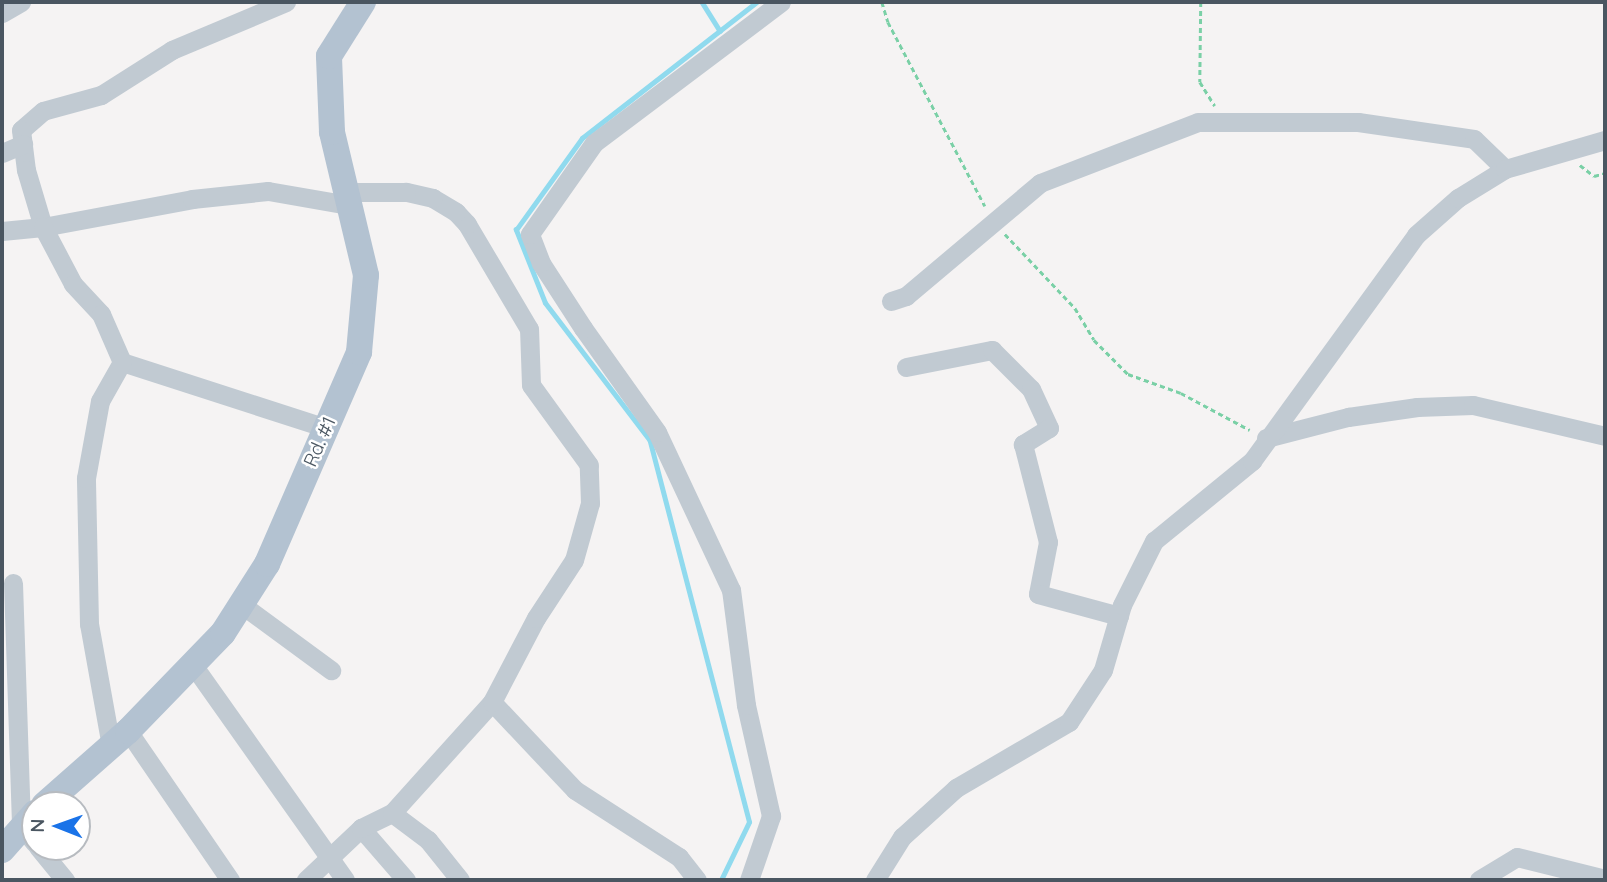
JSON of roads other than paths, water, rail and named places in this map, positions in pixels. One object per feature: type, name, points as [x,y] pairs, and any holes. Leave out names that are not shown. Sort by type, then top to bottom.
[{"type":"main road","name":"Rd. #1","points":[[60,791],[120,738],[192,665],[241,604],[267,564],[359,352],[366,275],[332,132],[329,56],[363,2]]},
{"type":"main road","points":[[2,850],[21,839]]},
{"type":"street","points":[[2,13],[21,2]]},
{"type":"street","points":[[286,2],[172,50],[101,94],[43,111],[21,130],[43,227],[73,284],[101,314],[122,362],[326,428]]},
{"type":"street","points":[[749,880],[771,817],[746,705],[731,590],[657,432],[541,263],[530,234],[594,143],[781,2]]},
{"type":"street","points":[[891,301],[906,296],[992,220],[1040,183],[1198,121],[1358,122],[1474,139],[1505,169]]},
{"type":"street","points":[[875,880],[902,837],[956,788],[1069,722],[1103,670],[1119,616],[1138,567],[1154,541],[1231,482],[1252,461],[1266,438],[1416,235],[1458,198],[1505,169],[1567,154],[1605,140]]},
{"type":"street","points":[[2,153],[23,144]]},
{"type":"street","points":[[2,231],[43,227],[192,199],[268,191],[347,198],[406,192],[433,198],[456,212],[530,329],[531,386],[589,465],[590,503],[574,560],[537,618],[492,702],[392,813],[361,828],[306,880]]},
{"type":"street","points":[[906,367],[992,350],[1031,389],[1049,428],[1023,444],[1048,542],[1038,594],[1119,616]]},
{"type":"street","points":[[122,362],[100,401],[86,478],[92,558],[89,624],[99,696],[120,738],[230,880]]},
{"type":"street","points":[[1266,438],[1348,417],[1417,407],[1473,405],[1605,436]]},
{"type":"street","points":[[13,583],[29,791]]},
{"type":"street","points":[[241,604],[331,670]]},
{"type":"street","points":[[192,665],[345,880]]},
{"type":"street","points":[[492,702],[575,790],[679,857],[697,880]]},
{"type":"street","points":[[392,813],[428,840],[460,880]]},
{"type":"street","points":[[361,828],[405,880]]},
{"type":"street","points":[[1479,880],[1517,857],[1605,880]]},
{"type":"street","points":[[52,861],[65,880]]},
{"type":"waterway","points":[[702,2],[720,31]]},
{"type":"waterway","points":[[721,880],[749,822],[650,441],[545,303],[516,230],[582,138],[757,2]]}]
